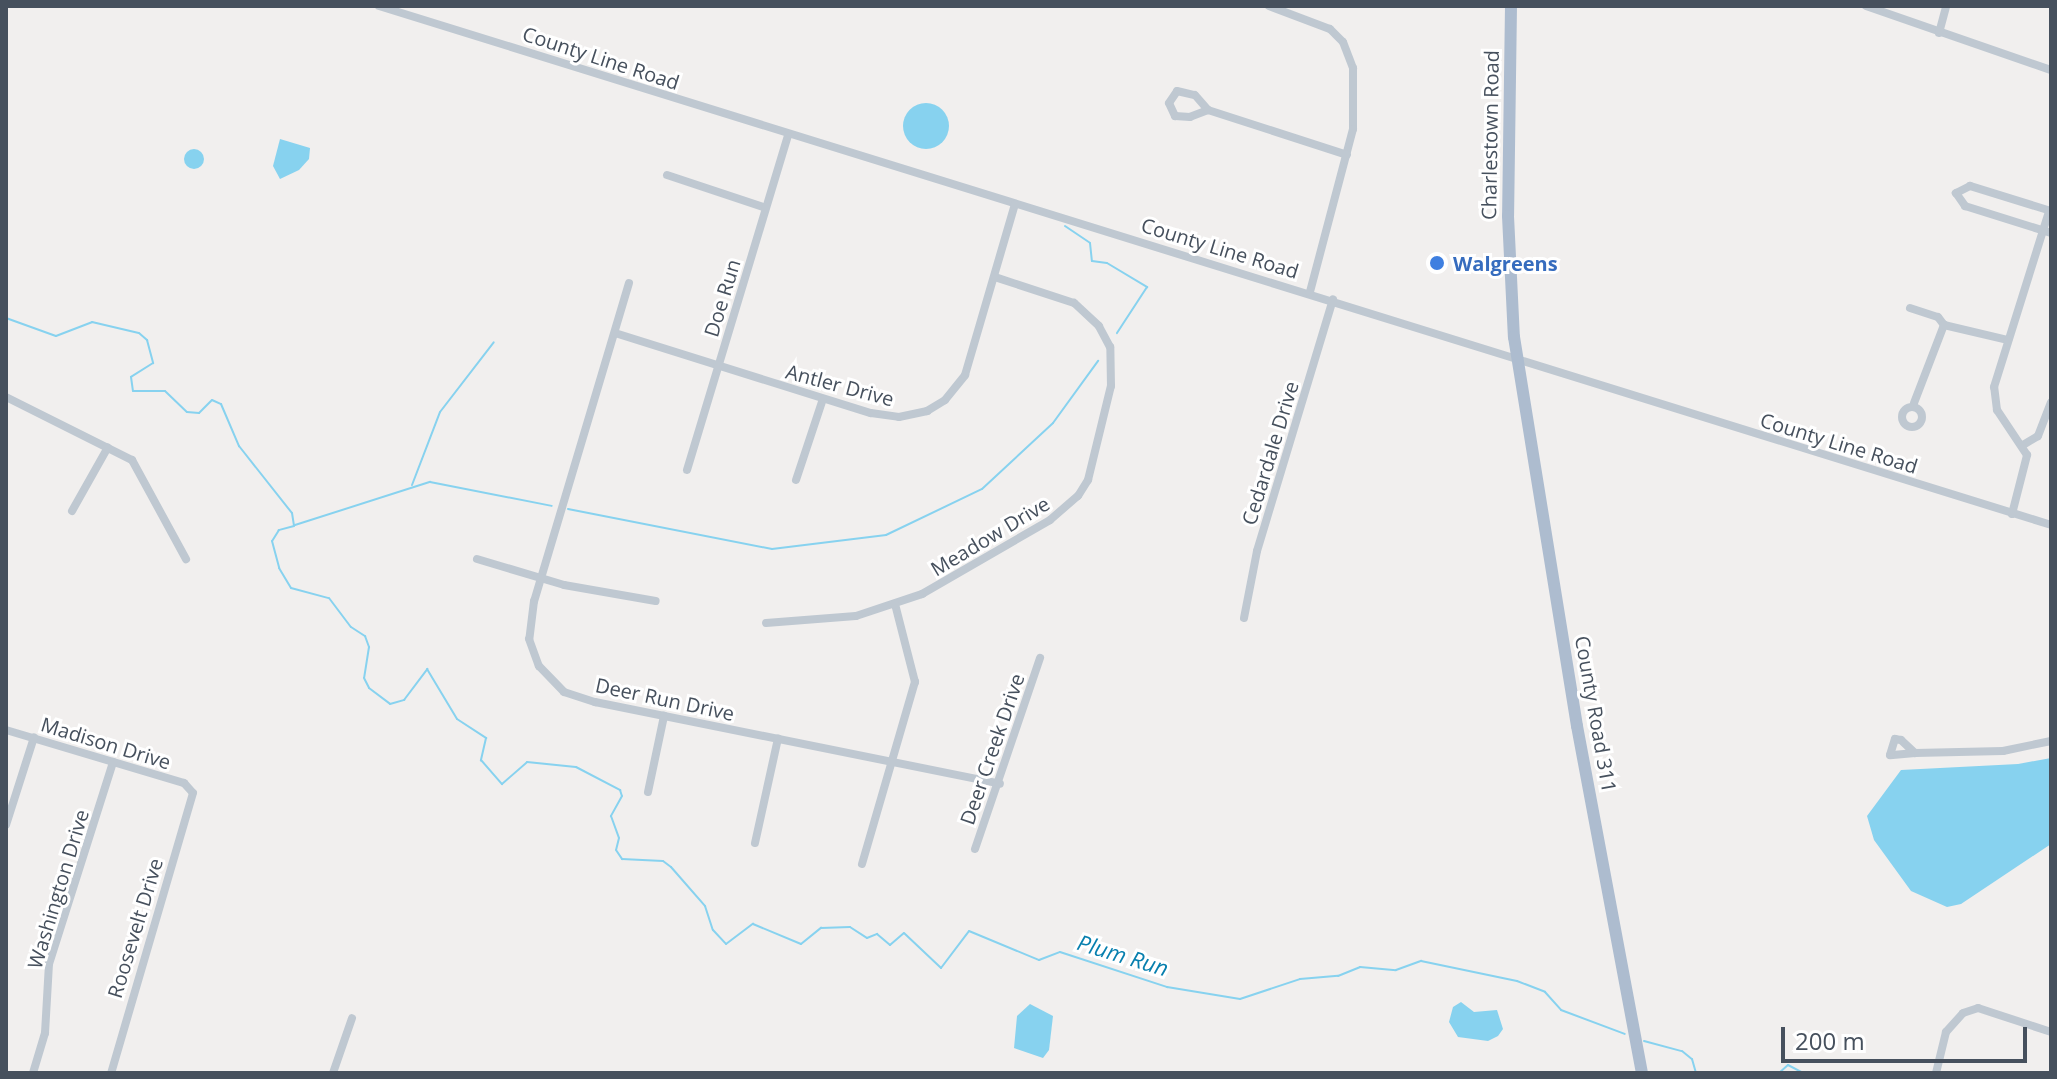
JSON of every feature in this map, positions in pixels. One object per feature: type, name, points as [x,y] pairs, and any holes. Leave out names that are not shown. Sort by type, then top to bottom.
[{"type":"main road","name":"Charlestown Road","points":[[1511,6],[1509,270],[1519,360]]},
{"type":"main road","name":"County Road 311","points":[[1519,360],[1577,726],[1642,1073]]},
{"type":"street","name":"County Line Road","points":[[379,6],[788,136],[1333,299],[2051,525]]},
{"type":"street","points":[[1269,6],[1322,24],[1348,50],[1355,89],[1347,155],[1310,292]]},
{"type":"street","points":[[1866,6],[2051,70]]},
{"type":"street","points":[[1939,33],[1946,6]]},
{"type":"street","points":[[1208,110],[1180,118],[1169,103],[1177,91],[1186,91],[1208,110],[1347,155]]},
{"type":"street","name":"Doe Run","points":[[687,470],[788,136]]},
{"type":"street","points":[[667,175],[766,208]]},
{"type":"street","points":[[2012,514],[2026,468],[2023,445],[1997,410],[1993,395],[2008,340],[2047,232],[2050,211],[1970,186],[1956,193],[1965,206],[2047,232]]},
{"type":"street","name":"Antler Drive","points":[[615,333],[823,399],[899,417],[945,400],[965,375],[1015,204]]},
{"type":"street","name":"Meadow Drive","points":[[766,623],[856,616],[895,604],[956,578],[1050,520],[1070,505],[1088,480],[1111,386],[1110,347],[1099,326],[1074,303],[995,277]]},
{"type":"street","name":"Deer Run Drive","points":[[629,283],[540,579],[529,639],[551,681],[595,702],[1000,784]]},
{"type":"street","name":"Cedardale Drive","points":[[1244,618],[1257,551],[1333,299]]},
{"type":"street","points":[[1910,308],[1938,317],[1944,325],[2008,340]]},
{"type":"street","points":[[1914,403],[1944,325]]},
{"type":"street","points":[[6,397],[108,447],[139,467],[186,559]]},
{"type":"street","points":[[796,480],[823,399]]},
{"type":"street","points":[[2023,445],[2038,436],[2051,402]]},
{"type":"street","points":[[72,511],[108,447]]},
{"type":"street","points":[[477,559],[540,579],[656,601]]},
{"type":"street","points":[[862,864],[915,682],[895,604]]},
{"type":"street","name":"Deer Creek Drive","points":[[975,849],[1000,784],[1040,658]]},
{"type":"street","points":[[648,792],[664,716]]},
{"type":"street","name":"Madison Drive","points":[[6,730],[184,783],[193,793]]},
{"type":"street","points":[[6,825],[34,737]]},
{"type":"street","points":[[755,843],[778,738]]},
{"type":"street","points":[[1915,753],[2003,751],[2051,741]]},
{"type":"street","name":"Washington Drive","points":[[33,1073],[45,1033],[49,964],[113,762]]},
{"type":"street","name":"Roosevelt Drive","points":[[111,1073],[193,793]]},
{"type":"street","points":[[1936,1073],[1946,1032],[1963,1013],[1978,1008],[2051,1032]]},
{"type":"street","points":[[333,1073],[352,1018]]},
{"type":"water","points":[[926,103],[942,110],[949,126],[942,142],[926,149],[910,142],[903,126],[910,110]]},
{"type":"water","points":[[280,139],[310,148],[309,159],[299,170],[280,179],[273,166]]},
{"type":"water","points":[[194,149],[201,152],[204,159],[201,166],[194,169],[187,166],[184,159],[187,152]]},
{"type":"water","points":[[2051,758],[2051,844],[1961,904],[1947,907],[1911,891],[1874,840],[1867,816],[1901,770],[2018,764]]},
{"type":"water","points":[[1461,1002],[1474,1012],[1497,1010],[1503,1029],[1498,1036],[1488,1041],[1458,1037],[1449,1022],[1453,1007]]},
{"type":"water","points":[[1030,1004],[1053,1016],[1049,1050],[1043,1058],[1014,1048],[1017,1016]]},
{"type":"waterway","points":[[1065,226],[1090,243],[1092,261],[1107,263],[1147,287],[1117,333]]},
{"type":"waterway","name":"Plum Run","points":[[6,318],[56,336],[92,322],[139,333],[147,340],[153,363],[131,377],[133,391],[165,391],[187,412],[199,413],[212,400],[221,404],[239,446],[292,513],[294,526],[279,530],[272,541],[279,568],[291,588],[329,598],[351,627],[365,636],[369,647],[364,678],[369,688],[390,704],[404,700],[427,669],[457,719],[486,738],[481,760],[502,784],[527,762],[576,767],[620,790],[622,796],[611,816],[619,838],[616,850],[622,859],[663,861],[671,867],[705,906],[713,930],[726,944],[753,924],[801,944],[821,928],[850,927],[867,938],[877,934],[890,945],[904,933],[941,968],[969,931],[1039,960],[1060,952],[1167,987],[1240,999],[1300,979],[1338,976],[1360,967],[1396,970],[1421,961],[1517,981],[1545,992],[1561,1010],[1625,1034]]},
{"type":"waterway","points":[[412,485],[440,412],[494,342]]},
{"type":"waterway","points":[[568,509],[772,549],[886,535],[982,489],[1053,423],[1098,361]]},
{"type":"waterway","points":[[295,525],[430,482],[552,506]]},
{"type":"waterway","name":"Plum Run","points":[[1644,1041],[1682,1051],[1692,1059],[1696,1073]]},
{"type":"waterway","name":"Plum Run","points":[[1779,1073],[1788,1065],[1803,1073]]},
{"type":"place","name":"Walgreens","points":[[1437,263]]}]
